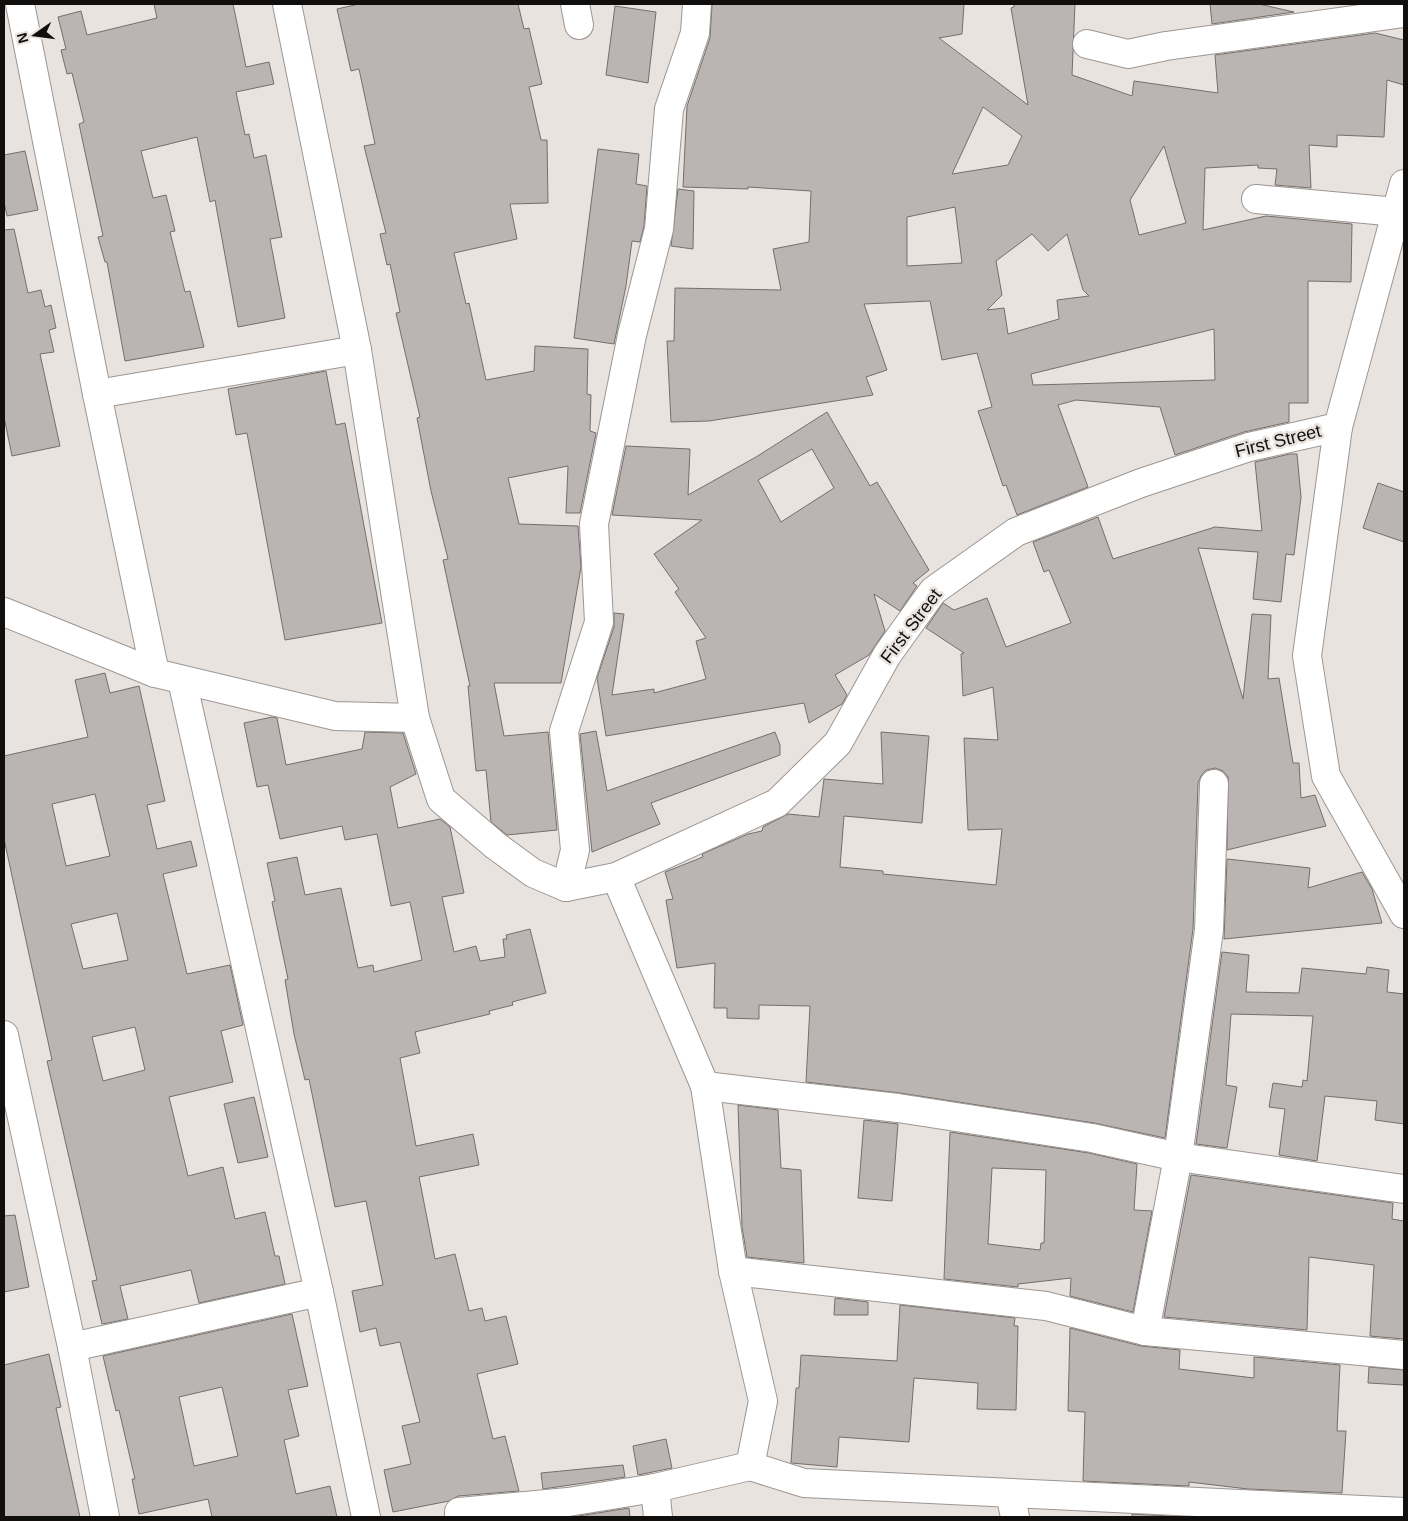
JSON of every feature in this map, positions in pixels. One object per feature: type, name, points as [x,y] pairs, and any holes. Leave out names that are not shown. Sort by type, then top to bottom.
[{"type":"street","points":[[20,4],[96,394],[155,673]]},
{"type":"street","points":[[287,4],[357,350],[415,718],[440,799],[496,846],[533,873],[566,888],[575,850],[564,731],[599,622],[594,524],[632,335],[659,230],[669,108],[695,33],[697,4]]},
{"type":"street","points":[[1086,44],[1128,54],[1166,46],[1404,13]]},
{"type":"street","points":[[1404,184],[1338,426],[1307,656],[1326,776],[1404,914]]},
{"type":"street","points":[[1256,199],[1397,212]]},
{"type":"street","points":[[96,394],[357,350]]},
{"type":"street","name":"First Street","points":[[566,888],[616,877],[777,803],[838,743],[887,656],[933,591],[1016,532],[1141,483],[1249,447],[1338,426]]},
{"type":"street","points":[[4,612],[155,673],[182,680],[335,716],[415,718]]},
{"type":"street","points":[[182,680],[319,1292],[366,1517]]},
{"type":"street","points":[[1145,1331],[1178,1157],[1209,930],[1214,784]]},
{"type":"street","points":[[616,877],[705,1086],[733,1271],[763,1400],[750,1466]]},
{"type":"street","points":[[4,1035],[72,1347],[105,1517]]},
{"type":"street","points":[[705,1086],[898,1108],[1092,1138],[1178,1157],[1404,1189]]},
{"type":"street","points":[[733,1271],[1046,1306],[1145,1331],[1404,1355]]},
{"type":"street","points":[[72,1347],[319,1292]]},
{"type":"street","points":[[459,1517],[459,1512],[568,1502],[655,1488],[750,1466],[804,1483],[1012,1505],[1404,1512]]},
{"type":"street","points":[[655,1488],[658,1517]]},
{"type":"building","points":[[154,4],[233,4],[246,67],[269,62],[274,84],[236,92],[245,135],[249,134],[254,158],[266,155],[282,237],[270,239],[285,318],[238,327],[215,200],[210,202],[197,137],[141,151],[153,198],[166,195],[175,231],[170,232],[185,292],[190,291],[204,347],[125,361],[107,262],[105,262],[98,237],[103,236],[79,124],[84,122],[72,73],[67,74],[61,50],[66,49],[58,17],[81,11],[87,35],[157,18]]},
{"type":"building","points":[[359,4],[518,4],[524,29],[529,28],[542,84],[529,87],[541,140],[547,140],[548,203],[510,204],[517,239],[454,253],[466,304],[469,303],[486,380],[534,371],[535,346],[588,349],[587,394],[591,395],[590,431],[596,433],[580,513],[566,513],[568,466],[508,478],[519,524],[578,526],[581,567],[561,683],[494,683],[504,736],[548,732],[557,830],[507,835],[491,822],[486,770],[476,771],[468,686],[470,686],[443,560],[448,559],[431,491],[417,418],[420,417],[396,313],[400,312],[390,264],[387,265],[380,234],[386,233],[364,146],[375,144],[359,69],[351,71],[337,9]]},
{"type":"building","points":[[712,4],[964,4],[962,34],[939,38],[1028,105],[1011,8],[1014,7],[1014,4],[1075,4],[1072,75],[1132,96],[1134,81],[1218,93],[1215,55],[1375,33],[1404,40],[1404,85],[1387,80],[1384,137],[1337,135],[1337,147],[1309,145],[1311,188],[1275,185],[1277,169],[1258,168],[1258,165],[1205,168],[1203,230],[1266,216],[1352,224],[1351,282],[1308,281],[1308,403],[1289,403],[1289,422],[1244,432],[1175,455],[1160,407],[1076,400],[1058,405],[1088,487],[1017,515],[1006,485],[1003,486],[978,411],[992,407],[977,353],[942,360],[930,301],[864,304],[887,370],[866,377],[873,395],[709,421],[671,422],[667,341],[674,341],[675,288],[781,290],[773,249],[809,242],[811,191],[748,187],[748,189],[683,187],[687,106],[710,38]],"holes":[[[983,107],[1022,136],[1008,165],[952,174]],[[1164,146],[1186,223],[1139,235],[1130,200]],[[955,207],[962,263],[907,266],[907,217]],[[1032,234],[1048,251],[1067,234],[1083,290],[1089,296],[1057,300],[1059,319],[1008,334],[1004,308],[987,310],[1002,295],[996,261]],[[1214,329],[1215,380],[1033,385],[1031,374]]]},
{"type":"building","points":[[1210,4],[1259,4],[1294,12],[1212,24]]},
{"type":"building","points":[[615,6],[656,12],[648,83],[606,75]]},
{"type":"building","points":[[598,149],[639,154],[636,184],[647,186],[644,226],[640,242],[632,241],[626,286],[614,344],[574,338]]},
{"type":"building","points":[[25,151],[38,210],[7,216],[4,202],[4,155]]},
{"type":"building","points":[[678,189],[694,191],[693,249],[671,246]]},
{"type":"building","points":[[14,229],[28,293],[41,290],[45,307],[51,305],[56,328],[49,330],[54,352],[40,354],[60,446],[12,456],[4,417],[4,230]]},
{"type":"building","points":[[326,371],[336,425],[345,423],[382,623],[285,640],[247,433],[236,435],[228,389]]},
{"type":"building","points":[[827,412],[870,486],[877,482],[929,570],[913,583],[917,586],[900,611],[874,594],[885,631],[869,655],[835,675],[847,695],[842,704],[809,723],[804,703],[606,736],[597,678],[614,627],[614,613],[624,614],[612,695],[654,689],[654,693],[706,679],[696,641],[706,638],[675,592],[679,589],[654,554],[702,520],[612,515],[626,446],[690,449],[688,495],[756,457]],"holes":[[[812,449],[834,488],[781,522],[758,480]]]},
{"type":"building","points":[[1297,454],[1301,497],[1294,555],[1286,554],[1281,602],[1253,599],[1258,552],[1198,548],[1243,699],[1252,614],[1271,615],[1268,679],[1279,678],[1293,763],[1299,763],[1301,798],[1315,795],[1326,826],[1227,850],[1228,777],[1223,771],[1215,768],[1206,770],[1201,776],[1198,783],[1193,929],[1165,1138],[1094,1123],[900,1093],[806,1082],[810,1006],[759,1005],[759,1019],[727,1018],[727,1008],[714,1008],[715,963],[677,968],[666,900],[673,899],[665,872],[703,857],[702,854],[748,834],[762,831],[763,827],[788,814],[819,817],[824,779],[883,784],[881,732],[929,736],[922,823],[844,816],[840,867],[883,871],[883,874],[996,885],[1002,829],[968,830],[964,738],[998,740],[993,687],[963,696],[961,654],[964,653],[926,628],[943,603],[954,610],[987,598],[1006,647],[1071,623],[1049,570],[1044,572],[1033,542],[1098,517],[1113,559],[1215,527],[1262,531],[1255,462]]},
{"type":"building","points":[[1378,483],[1404,492],[1404,542],[1363,528]]},
{"type":"building","points":[[105,673],[110,693],[139,686],[165,801],[147,805],[157,849],[191,841],[197,866],[163,874],[187,974],[230,965],[243,1025],[221,1031],[233,1082],[169,1097],[188,1176],[223,1167],[235,1219],[265,1212],[275,1256],[279,1256],[285,1284],[199,1303],[191,1270],[120,1286],[128,1319],[102,1324],[92,1281],[97,1280],[47,1061],[52,1060],[4,839],[4,756],[88,737],[75,680]],"holes":[[[95,794],[110,856],[66,866],[52,804]],[[117,913],[128,960],[83,969],[71,924]],[[135,1027],[145,1070],[103,1081],[92,1037]]]},
{"type":"building","points":[[272,717],[277,718],[286,765],[362,749],[365,732],[403,733],[416,774],[390,787],[398,828],[440,819],[450,827],[464,893],[442,897],[454,952],[476,946],[480,961],[505,957],[503,939],[507,939],[506,935],[530,929],[546,993],[512,1002],[513,1005],[489,1011],[490,1014],[415,1032],[420,1053],[400,1058],[416,1146],[473,1134],[479,1165],[419,1177],[435,1259],[455,1254],[469,1311],[482,1308],[485,1321],[506,1316],[518,1364],[477,1374],[493,1439],[505,1436],[519,1491],[458,1496],[449,1501],[393,1512],[384,1470],[411,1464],[402,1426],[420,1422],[400,1342],[380,1346],[376,1328],[360,1332],[352,1291],[383,1285],[366,1201],[335,1207],[309,1079],[305,1080],[294,1034],[285,980],[288,979],[272,902],[275,901],[267,863],[297,857],[305,895],[341,888],[358,968],[373,965],[374,972],[422,960],[410,902],[391,906],[377,834],[345,840],[342,826],[280,839],[268,785],[257,787],[244,723]]},
{"type":"building","points":[[596,731],[607,791],[775,732],[780,745],[780,755],[651,803],[660,824],[592,852],[580,734]]},
{"type":"building","points":[[1227,859],[1310,868],[1308,888],[1362,872],[1372,889],[1382,923],[1224,939]]},
{"type":"building","points":[[1222,952],[1249,955],[1246,992],[1299,993],[1302,968],[1366,974],[1367,967],[1389,970],[1387,992],[1404,994],[1404,1124],[1375,1120],[1377,1101],[1325,1096],[1317,1161],[1279,1155],[1285,1109],[1269,1107],[1273,1083],[1302,1087],[1303,1080],[1307,1081],[1313,1016],[1231,1014],[1226,1085],[1237,1087],[1227,1148],[1196,1144]]},
{"type":"building","points":[[254,1097],[268,1157],[238,1163],[224,1104]]},
{"type":"building","points":[[738,1105],[778,1110],[781,1168],[801,1170],[804,1263],[747,1257],[742,1227]]},
{"type":"building","points":[[864,1120],[898,1124],[892,1201],[858,1198]]},
{"type":"building","points":[[950,1132],[1089,1153],[1137,1164],[1134,1210],[1152,1211],[1133,1312],[1070,1296],[1071,1278],[1018,1284],[1018,1287],[944,1279]],"holes":[[[992,1168],[1046,1170],[1044,1243],[1041,1243],[1040,1250],[988,1244]]]},
{"type":"building","points":[[1191,1175],[1393,1203],[1392,1219],[1404,1221],[1404,1339],[1370,1336],[1374,1265],[1309,1257],[1307,1330],[1164,1317]]},
{"type":"building","points":[[15,1215],[29,1287],[4,1292],[4,1216]]},
{"type":"building","points":[[835,1298],[868,1302],[868,1315],[834,1315]]},
{"type":"building","points":[[900,1305],[1015,1318],[1014,1326],[1018,1326],[1016,1410],[977,1409],[978,1383],[914,1378],[909,1442],[839,1437],[837,1467],[791,1463],[796,1388],[799,1388],[801,1355],[897,1361]]},
{"type":"building","points":[[292,1314],[308,1386],[288,1390],[299,1436],[284,1440],[296,1494],[330,1486],[337,1517],[212,1517],[208,1499],[139,1514],[132,1479],[135,1479],[119,1410],[116,1411],[103,1356]],"holes":[[[222,1387],[238,1456],[194,1466],[179,1397]]]},
{"type":"building","points":[[1070,1328],[1141,1346],[1180,1350],[1179,1369],[1254,1378],[1254,1357],[1340,1365],[1337,1431],[1346,1431],[1342,1493],[1248,1489],[1189,1482],[1189,1486],[1083,1481],[1085,1412],[1068,1411]]},
{"type":"building","points":[[49,1354],[61,1407],[56,1408],[80,1517],[4,1517],[4,1365]]},
{"type":"building","points":[[1369,1367],[1404,1370],[1404,1385],[1368,1383]]},
{"type":"building","points":[[666,1439],[672,1468],[638,1475],[633,1446]]},
{"type":"building","points":[[623,1465],[625,1477],[543,1489],[541,1473]]},
{"type":"building","points":[[629,1508],[630,1517],[572,1517]]},
{"type":"building","points":[[1132,1514],[1189,1517],[1132,1517]]}]
